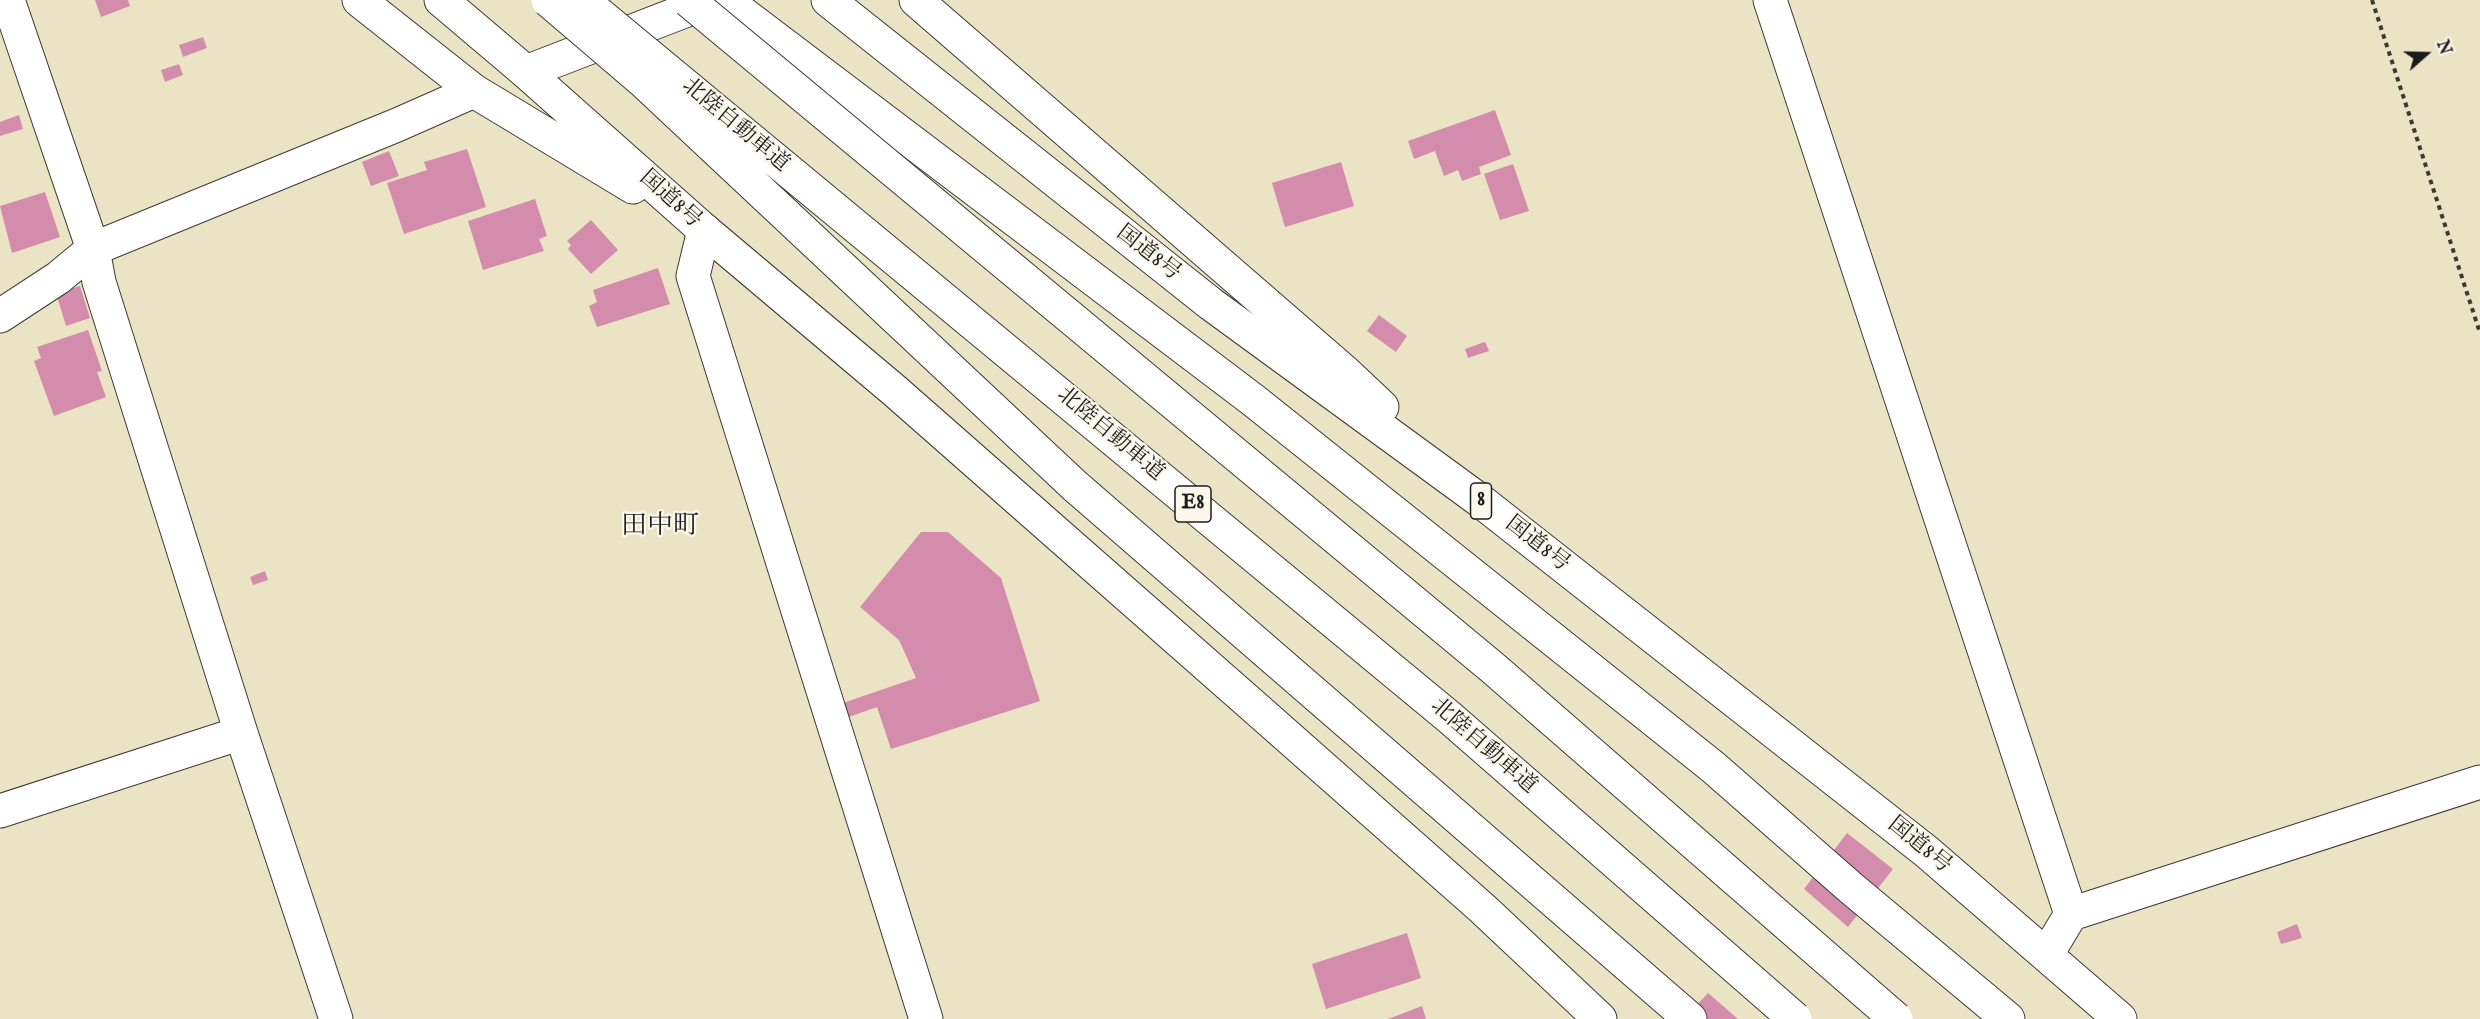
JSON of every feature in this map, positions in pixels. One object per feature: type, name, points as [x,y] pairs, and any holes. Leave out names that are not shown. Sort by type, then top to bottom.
[{"type":"main road","points":[[8,0],[93,249],[99,282],[241,734],[336,1019]]},
{"type":"main road","points":[[358,0],[474,90],[704,230],[693,276],[926,1019]]},
{"type":"main road","name":"国道8号","points":[[441,0],[704,230],[895,391],[1483,909],[1600,1019]]},
{"type":"main road","points":[[548,0],[644,82],[1075,486],[1690,1019]]},
{"type":"main road","name":"北陸自動車道","points":[[582,0],[1440,710],[1795,1019]]},
{"type":"main road","points":[[688,0],[1492,668],[1896,1019]]},
{"type":"main road","points":[[526,72],[713,0]]},
{"type":"main road","points":[[725,0],[1262,407],[1713,767],[1851,888],[2008,1019]]},
{"type":"main road","name":"国道8号","points":[[828,0],[1211,304],[1478,499],[1928,852],[2120,1019]]},
{"type":"main road","points":[[916,0],[1346,373],[1478,499]]},
{"type":"main road","points":[[1770,0],[2071,914]]},
{"type":"main road","points":[[0,316],[58,278],[93,249],[398,125],[474,90]]},
{"type":"main road","points":[[0,811],[241,734]]},
{"type":"main road","points":[[2047,954],[2071,914],[2480,782]]},
{"type":"path","points":[[2372,0],[2480,333]]},
{"type":"building","points":[[95,0],[128,0],[130,6],[101,17]]},
{"type":"building","points":[[203,37],[207,48],[183,57],[179,45]]},
{"type":"building","points":[[179,64],[183,75],[165,82],[161,70]]},
{"type":"building","points":[[1495,110],[1511,155],[1479,167],[1481,174],[1462,181],[1458,170],[1444,176],[1435,151],[1414,159],[1408,141]]},
{"type":"building","points":[[19,115],[23,129],[0,136],[0,122]]},
{"type":"building","points":[[467,149],[486,207],[404,234],[387,183],[427,170],[424,162]]},
{"type":"building","points":[[389,151],[399,176],[371,186],[362,162]]},
{"type":"building","points":[[1341,162],[1354,206],[1285,227],[1272,183]]},
{"type":"building","points":[[1513,164],[1529,211],[1500,220],[1484,174]]},
{"type":"building","points":[[45,192],[60,237],[12,253],[0,206]]},
{"type":"building","points":[[535,199],[547,236],[539,239],[544,251],[483,270],[468,221]]},
{"type":"building","points":[[591,220],[618,250],[591,274],[568,249],[571,245],[567,241]]},
{"type":"building","points":[[658,268],[670,304],[597,327],[589,306],[597,302],[593,290]]},
{"type":"building","points":[[80,286],[90,318],[66,326],[56,293]]},
{"type":"building","points":[[1379,315],[1407,336],[1396,352],[1367,331]]},
{"type":"building","points":[[88,330],[102,371],[97,372],[106,397],[54,416],[34,361],[41,358],[37,347]]},
{"type":"building","points":[[1485,342],[1489,351],[1468,358],[1465,349]]},
{"type":"building","points":[[921,532],[948,532],[1001,578],[1040,701],[891,749],[877,707],[846,718],[840,704],[916,678],[899,640],[860,607]]},
{"type":"building","points":[[265,571],[268,580],[253,585],[250,577]]},
{"type":"building","points":[[1847,833],[1893,869],[1848,927],[1804,889]]},
{"type":"building","points":[[2297,924],[2302,938],[2281,944],[2277,932]]},
{"type":"building","points":[[1407,933],[1421,978],[1326,1009],[1312,964]]},
{"type":"building","points":[[1708,993],[1738,1019],[1684,1019]]},
{"type":"building","points":[[1422,1006],[1426,1019],[1388,1019]]},
{"type":"district","name":"田中町","points":[[660,528]]}]
